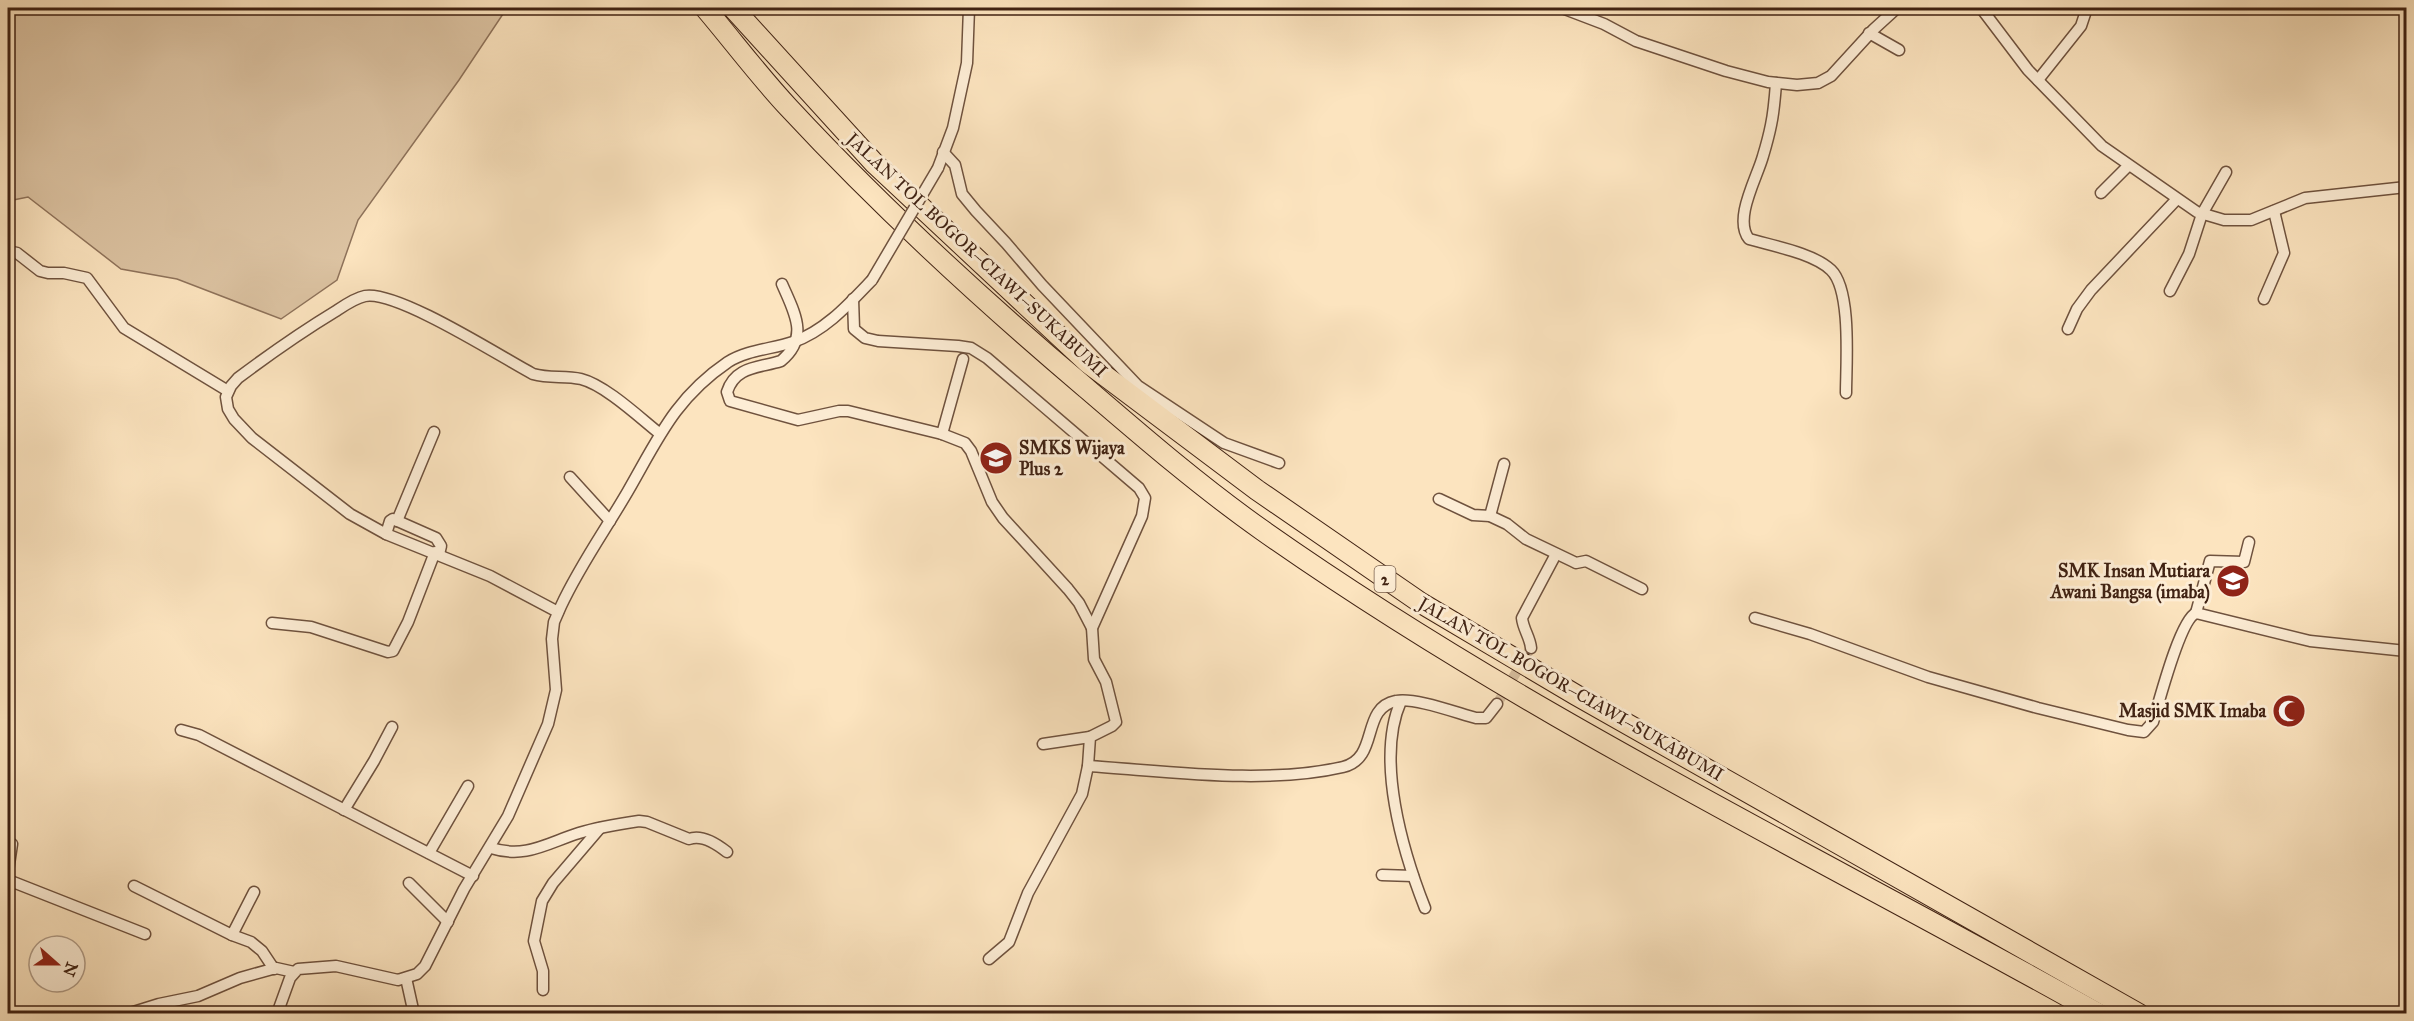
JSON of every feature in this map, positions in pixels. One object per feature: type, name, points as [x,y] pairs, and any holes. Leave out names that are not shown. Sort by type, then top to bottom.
[{"type":"highway","name":"JALAN TOL BOGOR–CIAWI–SUKABUMI","points":[[705,8],[785,104],[825,146],[993,309],[1169,459],[1262,530],[1392,615],[1578,729],[2099,1014]]},
{"type":"highway","name":"JALAN TOL BOGOR–CIAWI–SUKABUMI","points":[[734,8],[875,164],[1088,363],[1257,490],[1421,603],[2139,1014]]},
{"type":"street","points":[[277,1014],[294,972],[304,967],[330,966],[356,970],[387,979],[403,980],[417,974],[425,966],[519,793],[548,724],[557,681],[552,639],[558,612],[572,585],[659,433],[690,393],[728,362],[746,354],[795,341],[818,330],[872,280],[938,168],[953,128],[967,63],[969,8]]},
{"type":"street","points":[[1562,8],[1604,24],[1642,44],[1737,75],[1776,83],[1806,85],[1827,79],[1869,33],[1897,8]]},
{"type":"street","points":[[1981,8],[2015,54],[2102,146],[2177,200],[2202,214],[2224,220],[2256,219],[2295,201],[2316,196],[2406,187]]},
{"type":"street","points":[[2038,80],[2080,26],[2087,8]]},
{"type":"street","points":[[1869,33],[1899,50]]},
{"type":"street","points":[[1776,83],[1772,121],[1763,157],[1748,197],[1744,215],[1744,233],[1749,239],[1815,259],[1831,270],[1836,277],[1847,322],[1846,393]]},
{"type":"street","points":[[943,152],[955,165],[962,194],[976,212],[1138,386],[1224,443],[1279,463]]},
{"type":"street","points":[[2102,193],[2128,166]]},
{"type":"street","points":[[2170,291],[2189,254],[2202,214],[2226,172]]},
{"type":"street","points":[[2068,329],[2076,309],[2091,290],[2177,200]]},
{"type":"street","points":[[2264,299],[2284,253],[2274,211]]},
{"type":"street","points":[[8,251],[17,253],[40,270],[48,273],[64,273],[87,278],[124,328],[228,391]]},
{"type":"street","points":[[782,284],[798,320],[795,341],[781,361],[748,369],[736,376],[727,392],[730,401],[795,420],[811,419],[843,411],[942,434],[960,440],[968,446],[992,502],[1003,518],[1068,590],[1092,628],[1094,659],[1106,682],[1116,720],[1113,726],[1090,737],[1043,744]]},
{"type":"street","points":[[558,612],[511,586],[437,553],[386,534],[350,514],[252,438],[230,414],[226,403],[228,391],[238,378],[327,316],[359,298],[374,296],[392,300],[421,313],[534,374],[549,378],[576,378],[594,384],[659,433]]},
{"type":"street","points":[[854,299],[854,329],[865,338],[971,348],[987,358],[1139,489],[1144,498],[1142,516],[1092,628]]},
{"type":"street","points":[[942,434],[963,359]]},
{"type":"street","points":[[397,521],[434,432]]},
{"type":"street","points":[[1491,516],[1504,464]]},
{"type":"street","points":[[570,477],[610,521]]},
{"type":"street","points":[[1439,499],[1473,515],[1491,516],[1556,554],[1576,563],[1586,561],[1642,589]]},
{"type":"street","points":[[272,624],[311,627],[388,652],[393,651],[441,546],[436,538],[391,519],[386,534]]},
{"type":"street","points":[[1755,618],[1810,634],[1928,676],[2038,708],[2144,732],[2153,722],[2182,631],[2192,615],[2196,613],[2210,561],[2244,561],[2249,542]]},
{"type":"street","points":[[1531,648],[1530,638],[1522,618],[1556,554]]},
{"type":"street","points":[[2196,613],[2310,641],[2406,651]]},
{"type":"street","points":[[1088,766],[1281,775],[1344,766],[1355,762],[1365,751],[1373,720],[1383,707],[1395,701],[1411,701],[1476,718],[1486,718],[1497,704]]},
{"type":"street","points":[[1401,701],[1392,728],[1392,770],[1399,833],[1425,908]]},
{"type":"street","points":[[344,810],[392,727]]},
{"type":"street","points":[[181,730],[199,735],[473,876]]},
{"type":"street","points":[[989,959],[1009,942],[1028,893],[1082,794],[1088,766],[1090,737]]},
{"type":"street","points":[[429,853],[468,786]]},
{"type":"street","points":[[491,848],[506,853],[526,853],[600,827],[639,821],[689,839],[694,837],[709,840],[727,852]]},
{"type":"street","points":[[543,990],[543,971],[534,941],[542,902],[553,883],[600,827]]},
{"type":"street","points":[[8,843],[12,844],[8,871]]},
{"type":"street","points":[[1382,876],[1413,876]]},
{"type":"street","points":[[8,880],[145,934]]},
{"type":"street","points":[[409,883],[448,922]]},
{"type":"street","points":[[134,886],[258,947],[274,969]]},
{"type":"street","points":[[232,935],[254,892]]},
{"type":"street","points":[[127,1014],[159,1004],[198,996],[240,978],[274,969],[281,968],[294,972]]},
{"type":"street","points":[[406,978],[414,1014]]},
{"type":"shaded area","points":[[8,8],[507,8],[459,80],[358,220],[337,280],[281,319],[177,279],[121,269],[28,197],[8,201]]},
{"type":"tunnel","points":[[1497,704],[1531,648]]},
{"type":"place","name":"SMKS Wijaya Plus 2","points":[[996,458]]},
{"type":"place","name":"SMK Insan Mutiara Awani Bangsa (imaba)","points":[[2233,581]]},
{"type":"place","name":"Masjid SMK Imaba","points":[[2289,711]]}]
